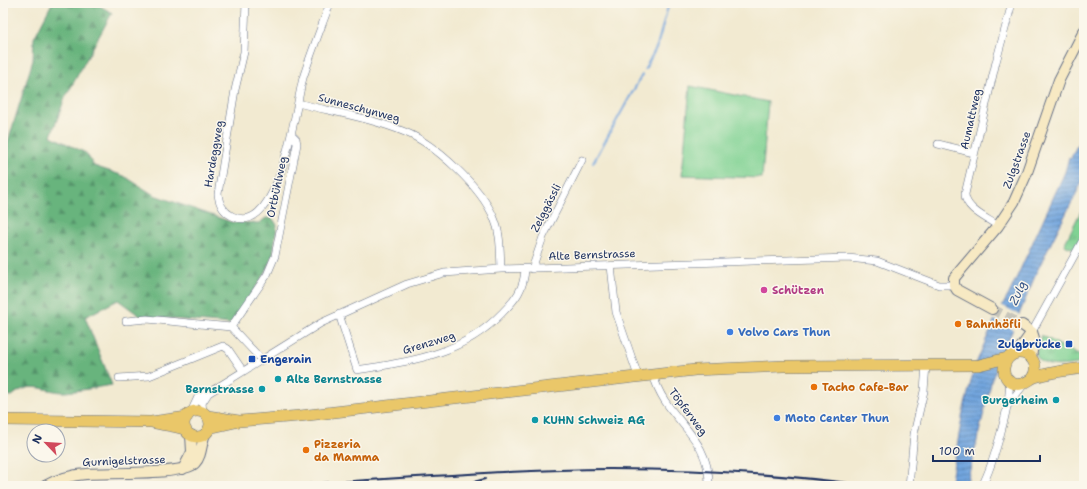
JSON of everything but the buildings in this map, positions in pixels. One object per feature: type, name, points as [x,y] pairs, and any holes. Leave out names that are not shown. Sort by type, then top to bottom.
[{"type":"main road","points":[[151,422],[188,432],[197,437],[207,431],[240,421],[300,416],[653,374],[751,367],[975,365],[1006,359],[1017,353],[1025,353],[1033,360],[1057,371]]},
{"type":"main road","points":[[1005,376],[1004,366],[1006,359]]},
{"type":"main road","points":[[1029,381],[1035,373],[1033,360]]},
{"type":"main road","points":[[975,365],[1005,376],[1017,384],[1057,371],[1084,368]]},
{"type":"main road","points":[[3,420],[151,422],[189,414],[196,411],[240,421]]},
{"type":"main road","points":[[188,432],[184,423],[189,414]]},
{"type":"main road","points":[[205,414],[210,422],[207,431]]},
{"type":"street","name":"Hardeggweg","points":[[246,3],[244,52],[235,90],[218,187],[220,204],[226,212],[237,218],[243,218],[255,214],[261,208],[281,173],[292,136]]},
{"type":"street","name":"Ortbühlweg","points":[[231,327],[267,275],[275,256],[297,144],[296,139],[292,136],[298,103],[304,77],[330,3]]},
{"type":"street","name":"Aumattweg","points":[[998,226],[976,211],[965,200],[965,191],[996,62],[1012,3]]},
{"type":"street","name":"Zulgstrasse","points":[[954,285],[955,276],[998,226],[1019,192],[1059,80],[1084,31]]},
{"type":"street","name":"Sunneschynweg","points":[[298,103],[406,132],[431,147],[444,157],[473,186],[489,208],[497,228],[501,269]]},
{"type":"street","points":[[938,144],[974,153]]},
{"type":"street","name":"Zelggässli","points":[[529,269],[543,237],[582,160]]},
{"type":"street","points":[[1017,353],[1032,332],[1084,238]]},
{"type":"street","name":"Alte Bernstrasse","points":[[189,414],[198,397],[210,392],[308,330],[339,314],[407,284],[434,275],[459,271],[501,269],[859,258],[892,266],[939,285],[954,285]]},
{"type":"street","points":[[611,266],[616,312],[638,376]]},
{"type":"street","name":"Grenzweg","points":[[339,314],[357,370],[403,362],[461,345],[490,326],[518,295],[529,269]]},
{"type":"street","points":[[954,285],[959,292],[992,309]]},
{"type":"street","points":[[126,320],[147,319],[231,327],[261,359]]},
{"type":"street","points":[[1022,325],[1032,332],[1034,338],[1033,360]]},
{"type":"street","points":[[119,378],[149,376],[223,346],[228,349],[242,371]]},
{"type":"street","points":[[908,486],[912,447],[924,391],[926,365]]},
{"type":"street","name":"Töpferweg","points":[[653,374],[657,388],[667,405],[692,433],[700,446],[707,466],[709,486]]},
{"type":"street","points":[[982,486],[987,476],[1008,405],[1005,376]]},
{"type":"street","points":[[1008,405],[1029,381]]},
{"type":"street","points":[[205,414],[202,403],[210,392]]},
{"type":"street","points":[[183,469],[197,461],[207,431]]},
{"type":"street","points":[[183,469],[192,452],[188,432]]},
{"type":"street","name":"Gurnigelstrasse","points":[[45,486],[65,478],[84,474],[183,469]]},
{"type":"green space","points":[[52,3],[95,3],[112,13],[65,98],[51,136],[86,153],[94,166],[124,176],[154,195],[231,222],[259,223],[266,218],[273,219],[277,225],[273,255],[265,274],[230,324],[140,316],[118,300],[85,317],[112,385],[65,392],[32,387],[19,391],[12,396],[3,395],[3,151],[6,148],[33,60],[34,38]]},
{"type":"green space","points":[[690,86],[768,102],[762,178],[682,175]]},
{"type":"green space","points":[[1084,205],[1084,231],[1074,249],[1064,245]]},
{"type":"green space","points":[[1041,335],[1084,358],[1084,363],[1056,366],[1044,363],[1036,354]]},
{"type":"water","name":"Zulg","points":[[1084,130],[1084,178],[1038,269],[992,379],[966,486],[950,486],[963,412],[975,366],[994,321],[1009,294],[1065,172],[1069,157],[1071,158]]},
{"type":"pier","name":"Zulgbrücke","points":[[1001,305],[1020,315],[1014,330],[993,319]]},
{"type":"waterway","points":[[645,69],[657,46],[669,3]]},
{"type":"waterway","points":[[593,163],[642,75]]},
{"type":"tunnel","points":[[992,309],[1022,325]]},
{"type":"railway","points":[[277,486],[486,473],[611,469],[741,473],[805,478],[870,486]]},
{"type":"railway","points":[[458,486],[485,479]]},
{"type":"place","name":"Schützen","points":[[764,290]]},
{"type":"place","name":"Bahnhöfli","points":[[958,324]]},
{"type":"place","name":"Volvo Cars Thun","points":[[730,332]]},
{"type":"place","name":"Zulgbrücke","points":[[1069,344]]},
{"type":"place","name":"Engerain","points":[[252,359]]},
{"type":"place","name":"Alte Bernstrasse","points":[[278,379]]},
{"type":"place","name":"Tacho Cafe-Bar","points":[[814,387]]},
{"type":"place","name":"Bernstrasse","points":[[262,389]]},
{"type":"place","name":"Burgerheim","points":[[1056,400]]},
{"type":"place","name":"Moto Center Thun","points":[[777,418]]},
{"type":"place","name":"KUHN Schweiz AG","points":[[535,420]]},
{"type":"place","name":"Pizzeria da Mamma","points":[[306,450]]}]
